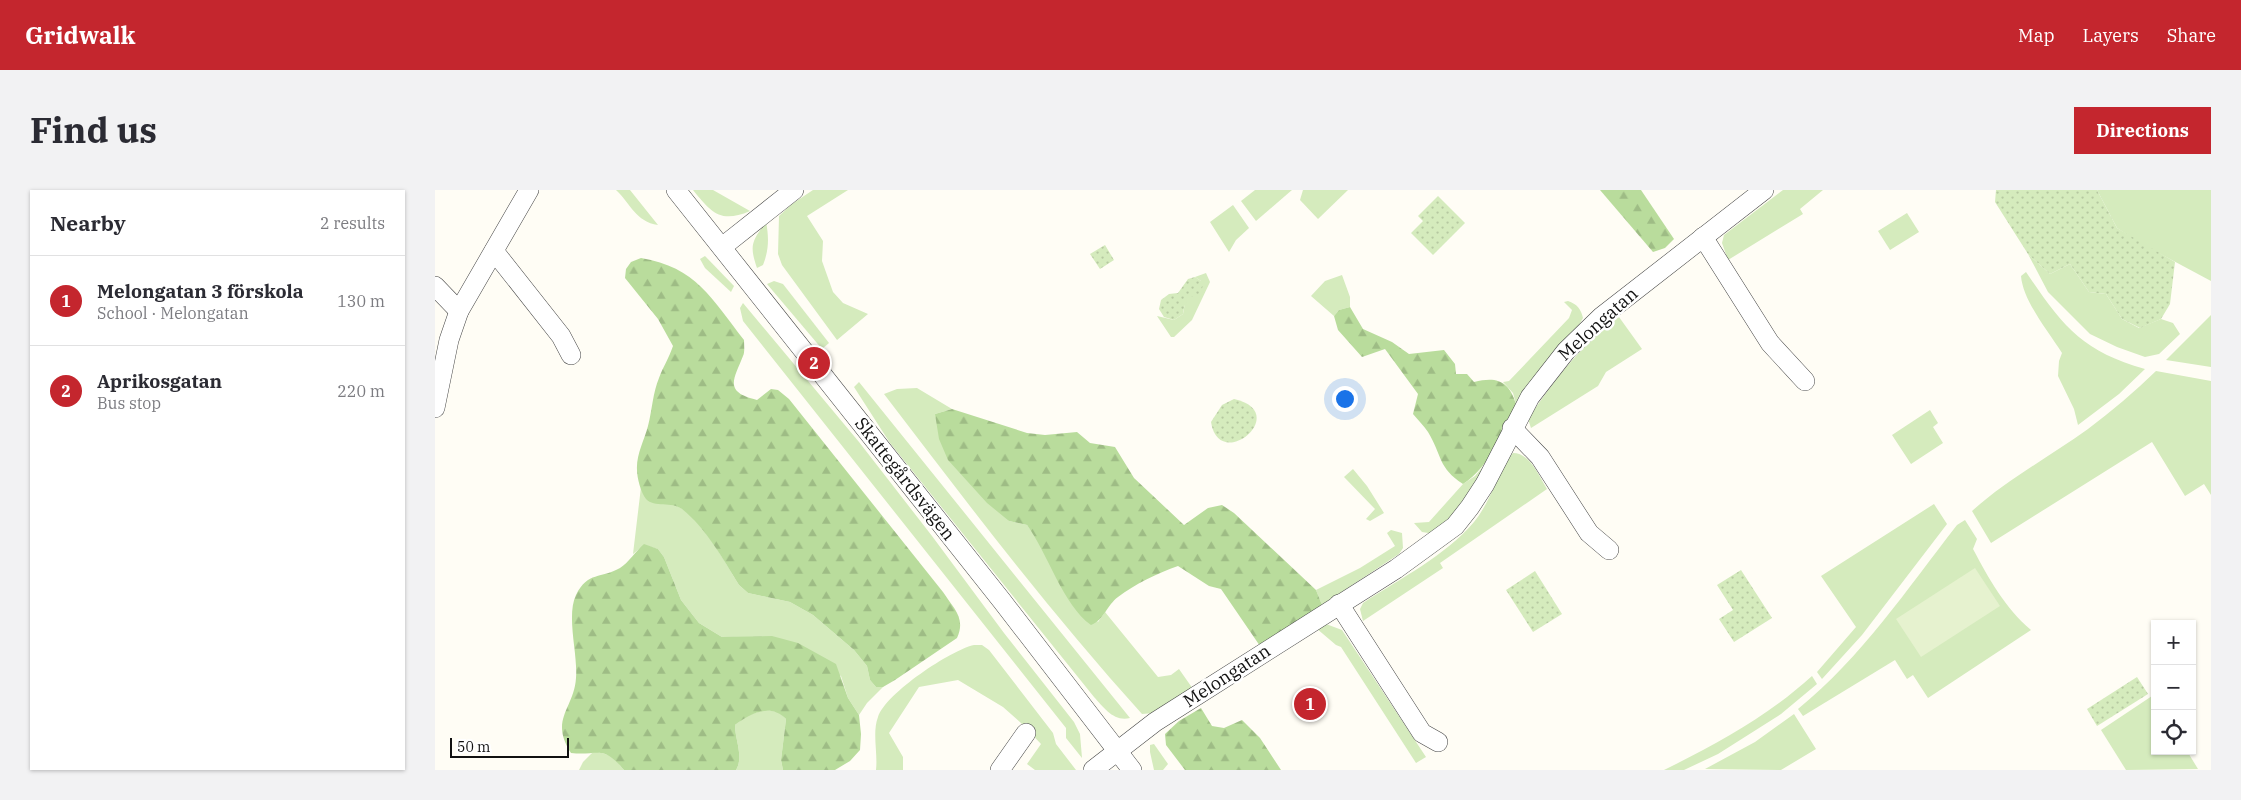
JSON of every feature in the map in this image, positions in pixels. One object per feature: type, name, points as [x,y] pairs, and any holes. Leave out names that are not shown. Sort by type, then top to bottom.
[{"type":"street","points":[[435,408],[449,340],[459,310],[529,190]]},
{"type":"street","name":"Skattegårdsvägen","points":[[676,190],[1131,770]]},
{"type":"street","points":[[722,247],[795,190]]},
{"type":"street","name":"Melongatan","points":[[1093,770],[1155,722],[1396,569],[1455,526],[1485,484],[1512,428],[1530,397],[1566,351],[1601,317],[1764,190]]},
{"type":"street","points":[[1703,237],[1770,343],[1805,381]]},
{"type":"street","points":[[494,251],[561,336],[571,354]]},
{"type":"street","points":[[435,286],[459,310]]},
{"type":"street","points":[[1512,428],[1540,457],[1589,533],[1609,550]]},
{"type":"street","points":[[1339,604],[1422,733],[1438,742]]},
{"type":"street","points":[[1000,770],[1026,733]]},
{"type":"green space","points":[[616,190],[630,190],[658,225],[650,223],[639,216]]},
{"type":"green space","points":[[693,190],[713,190],[750,211],[731,216],[717,214]]},
{"type":"green space","points":[[813,190],[848,190],[807,216],[823,241],[822,261],[833,292],[843,303],[868,314],[837,340],[782,265],[778,254],[779,216],[792,204]]},
{"type":"green space","points":[[1255,190],[1292,190],[1256,221],[1241,201]]},
{"type":"green space","points":[[1303,190],[1348,190],[1318,219],[1300,200]]},
{"type":"green space","points":[[1600,190],[1641,190],[1674,239],[1665,248],[1653,252]]},
{"type":"green space","points":[[1783,190],[1823,190],[1800,209],[1803,214],[1728,260],[1722,243],[1724,235]]},
{"type":"green space","points":[[1996,190],[2097,190],[2117,228],[2175,262],[2170,304],[2161,319],[2140,328],[2122,319],[2106,294],[2089,292],[2070,264],[2050,274],[2028,254],[1995,202]]},
{"type":"green space","points":[[2097,190],[2211,190],[2211,281],[2140,243],[2117,228]]},
{"type":"green space","points":[[1438,196],[1465,223],[1433,255],[1411,233],[1423,221],[1418,216]]},
{"type":"green space","points":[[1233,205],[1249,228],[1236,240],[1229,252],[1210,222]]},
{"type":"green space","points":[[1907,213],[1919,232],[1890,250],[1878,231]]},
{"type":"green space","points":[[766,222],[767,249],[763,265],[757,268],[753,254],[753,244]]},
{"type":"green space","points":[[1105,245],[1114,260],[1100,269],[1090,254]]},
{"type":"green space","points":[[2028,254],[2050,274],[2070,264],[2089,292],[2106,294],[2122,319],[2139,328],[2161,319],[2173,323],[2180,334],[2159,354],[2145,357],[2117,347],[2090,334],[2048,292]]},
{"type":"green space","points":[[705,256],[734,286],[731,292],[705,268],[700,259]]},
{"type":"green space","points":[[641,258],[660,262],[676,269],[689,277],[712,298],[744,340],[744,354],[735,378],[735,389],[746,397],[757,400],[771,389],[778,390],[789,399],[955,609],[960,625],[957,638],[895,680],[883,687],[876,687],[870,680],[867,666],[854,650],[813,615],[790,602],[748,593],[739,585],[713,544],[691,517],[682,509],[673,505],[649,502],[646,499],[642,493],[639,481],[638,459],[648,426],[657,383],[673,346],[658,319],[625,278],[626,269],[631,262]]},
{"type":"green space","points":[[2026,272],[2051,307],[2075,334],[2104,354],[2145,369],[2119,394],[2078,425],[2074,409],[2058,376],[2059,361],[2062,353],[2037,316],[2026,295],[2021,276]]},
{"type":"green space","points":[[1206,273],[1210,282],[1192,320],[1174,337],[1171,337],[1157,316],[1174,320],[1183,314],[1185,303],[1201,281],[1195,277]]},
{"type":"green space","points":[[1342,275],[1350,297],[1350,307],[1339,310],[1334,316],[1311,296],[1325,281]]},
{"type":"green space","points":[[1195,277],[1201,281],[1203,286],[1199,294],[1189,298],[1183,314],[1174,320],[1164,317],[1159,309],[1161,300],[1169,294],[1178,293],[1188,279]]},
{"type":"green space","points":[[774,281],[783,284],[829,343],[822,349],[767,284]]},
{"type":"green space","points":[[1568,301],[1578,307],[1583,318],[1579,325],[1559,345],[1516,404],[1513,393],[1503,382],[1509,381],[1569,318],[1572,310],[1564,302]]},
{"type":"green space","points":[[743,303],[859,442],[1074,722],[1080,734],[1082,758],[1066,738],[1066,728],[743,321],[740,308]]},
{"type":"green space","points":[[1350,307],[1363,329],[1392,342],[1409,354],[1444,350],[1455,364],[1456,374],[1467,374],[1474,382],[1496,380],[1506,385],[1510,390],[1516,404],[1495,448],[1473,477],[1463,484],[1445,467],[1428,432],[1413,414],[1418,394],[1385,349],[1362,357],[1338,330],[1334,316],[1339,310]]},
{"type":"green space","points":[[2211,315],[2211,367],[2166,360]]},
{"type":"green space","points":[[1619,317],[1642,349],[1606,372],[1598,386],[1531,428],[1528,419],[1548,390],[1580,352]]},
{"type":"green space","points":[[2156,371],[2211,381],[2211,495],[2204,484],[2185,496],[2152,442],[1991,543],[1972,511],[2014,478],[2088,429]]},
{"type":"green space","points":[[859,382],[1130,718],[1124,719],[1114,716],[1094,697],[890,443],[854,387]]},
{"type":"green space","points":[[917,388],[952,409],[935,414],[1009,521],[1027,525],[1038,540],[1056,574],[1098,622],[1105,612],[1158,677],[1171,675],[1179,669],[1193,689],[1154,713],[1142,714],[1042,597],[884,394],[897,389]]},
{"type":"green space","points":[[1234,399],[1250,406],[1256,415],[1255,426],[1248,435],[1237,441],[1226,442],[1217,436],[1211,422],[1222,405]]},
{"type":"green space","points":[[952,409],[1027,433],[1045,435],[1077,432],[1090,443],[1115,447],[1134,478],[1184,525],[1208,508],[1222,505],[1234,513],[1316,590],[1322,605],[1260,646],[1221,589],[1209,586],[1178,566],[1147,579],[1125,592],[1114,600],[1099,620],[1091,625],[1072,605],[1027,525],[1009,521],[987,503],[948,460],[939,439],[935,414]]},
{"type":"green space","points":[[1930,410],[1938,423],[1933,427],[1943,443],[1911,464],[1892,435]]},
{"type":"green space","points":[[1513,453],[1519,454],[1529,461],[1547,489],[1440,563],[1443,568],[1363,621],[1360,609],[1363,603],[1436,556],[1474,522],[1488,499],[1508,458]]},
{"type":"green space","points":[[1487,462],[1471,492],[1452,518],[1435,534],[1422,532],[1414,523],[1429,522],[1463,484],[1475,476]]},
{"type":"green space","points":[[1353,469],[1367,486],[1384,513],[1370,521],[1366,519],[1375,509],[1344,477]]},
{"type":"green space","points":[[641,487],[650,500],[674,504],[690,515],[706,533],[739,585],[748,593],[790,602],[813,615],[854,650],[867,666],[870,680],[876,687],[883,687],[867,703],[859,715],[848,698],[841,676],[743,637],[722,637],[699,623],[681,600],[664,557],[658,549],[644,545],[633,554]]},
{"type":"green space","points":[[1934,504],[1947,524],[1862,635],[1822,679],[1817,672],[1856,627],[1821,576]]},
{"type":"green space","points":[[1965,520],[1977,539],[1973,549],[1992,582],[2005,603],[2031,630],[1928,698],[1913,675],[1907,679],[1895,660],[1803,716],[1798,709],[1821,689],[1863,645],[1902,598],[1957,525]]},
{"type":"green space","points":[[1391,530],[1402,533],[1403,548],[1399,554],[1322,605],[1316,590],[1360,568],[1395,546],[1387,533]]},
{"type":"green space","points":[[644,544],[658,549],[664,557],[681,600],[699,623],[722,637],[772,636],[798,643],[836,664],[848,698],[859,715],[860,750],[850,761],[835,770],[783,770],[781,760],[786,719],[774,711],[761,711],[735,725],[739,754],[736,770],[624,770],[617,762],[605,754],[571,753],[562,731],[562,723],[576,678],[572,613],[576,595],[585,582],[623,566]]},
{"type":"green space","points":[[1975,568],[2000,606],[1921,657],[1896,619]]},
{"type":"green space","points":[[1741,570],[1772,618],[1734,642],[1719,619],[1733,610],[1717,585]]},
{"type":"green space","points":[[1535,571],[1562,614],[1533,632],[1506,590]]},
{"type":"green space","points":[[1326,624],[1342,630],[1426,757],[1416,763],[1341,647],[1316,628]]},
{"type":"green space","points":[[974,645],[982,645],[989,650],[1053,733],[1056,744],[1076,770],[1035,770],[1027,764],[1041,744],[1003,707],[958,680],[919,687],[889,733],[903,757],[903,770],[876,770],[875,730],[883,707],[893,696],[920,674],[950,655]]},
{"type":"green space","points":[[1812,676],[1817,684],[1781,714],[1718,754],[1684,770],[1664,770],[1703,750],[1760,716]]},
{"type":"green space","points":[[2137,677],[2148,694],[2097,726],[2087,709]]},
{"type":"green space","points":[[2151,697],[2151,755],[2189,755],[2198,769],[2126,770],[2101,730]]},
{"type":"green space","points":[[1201,708],[1212,726],[1224,728],[1242,720],[1260,738],[1281,770],[1185,770],[1166,745],[1165,734],[1179,721]]},
{"type":"green space","points":[[764,710],[779,712],[786,719],[781,760],[783,770],[736,770],[739,754],[735,725],[746,716]]},
{"type":"green space","points":[[1794,714],[1816,749],[1781,770],[1705,769],[1755,742]]},
{"type":"green space","points":[[1154,744],[1168,764],[1163,770],[1154,770],[1150,745]]},
{"type":"green space","points":[[594,751],[612,756],[624,770],[579,770],[583,762]]},
{"type":"place","name":"Aprikosgatan","points":[[814,363]]},
{"type":"place","name":"Melongatan 3 förskola","points":[[1310,704]]}]
